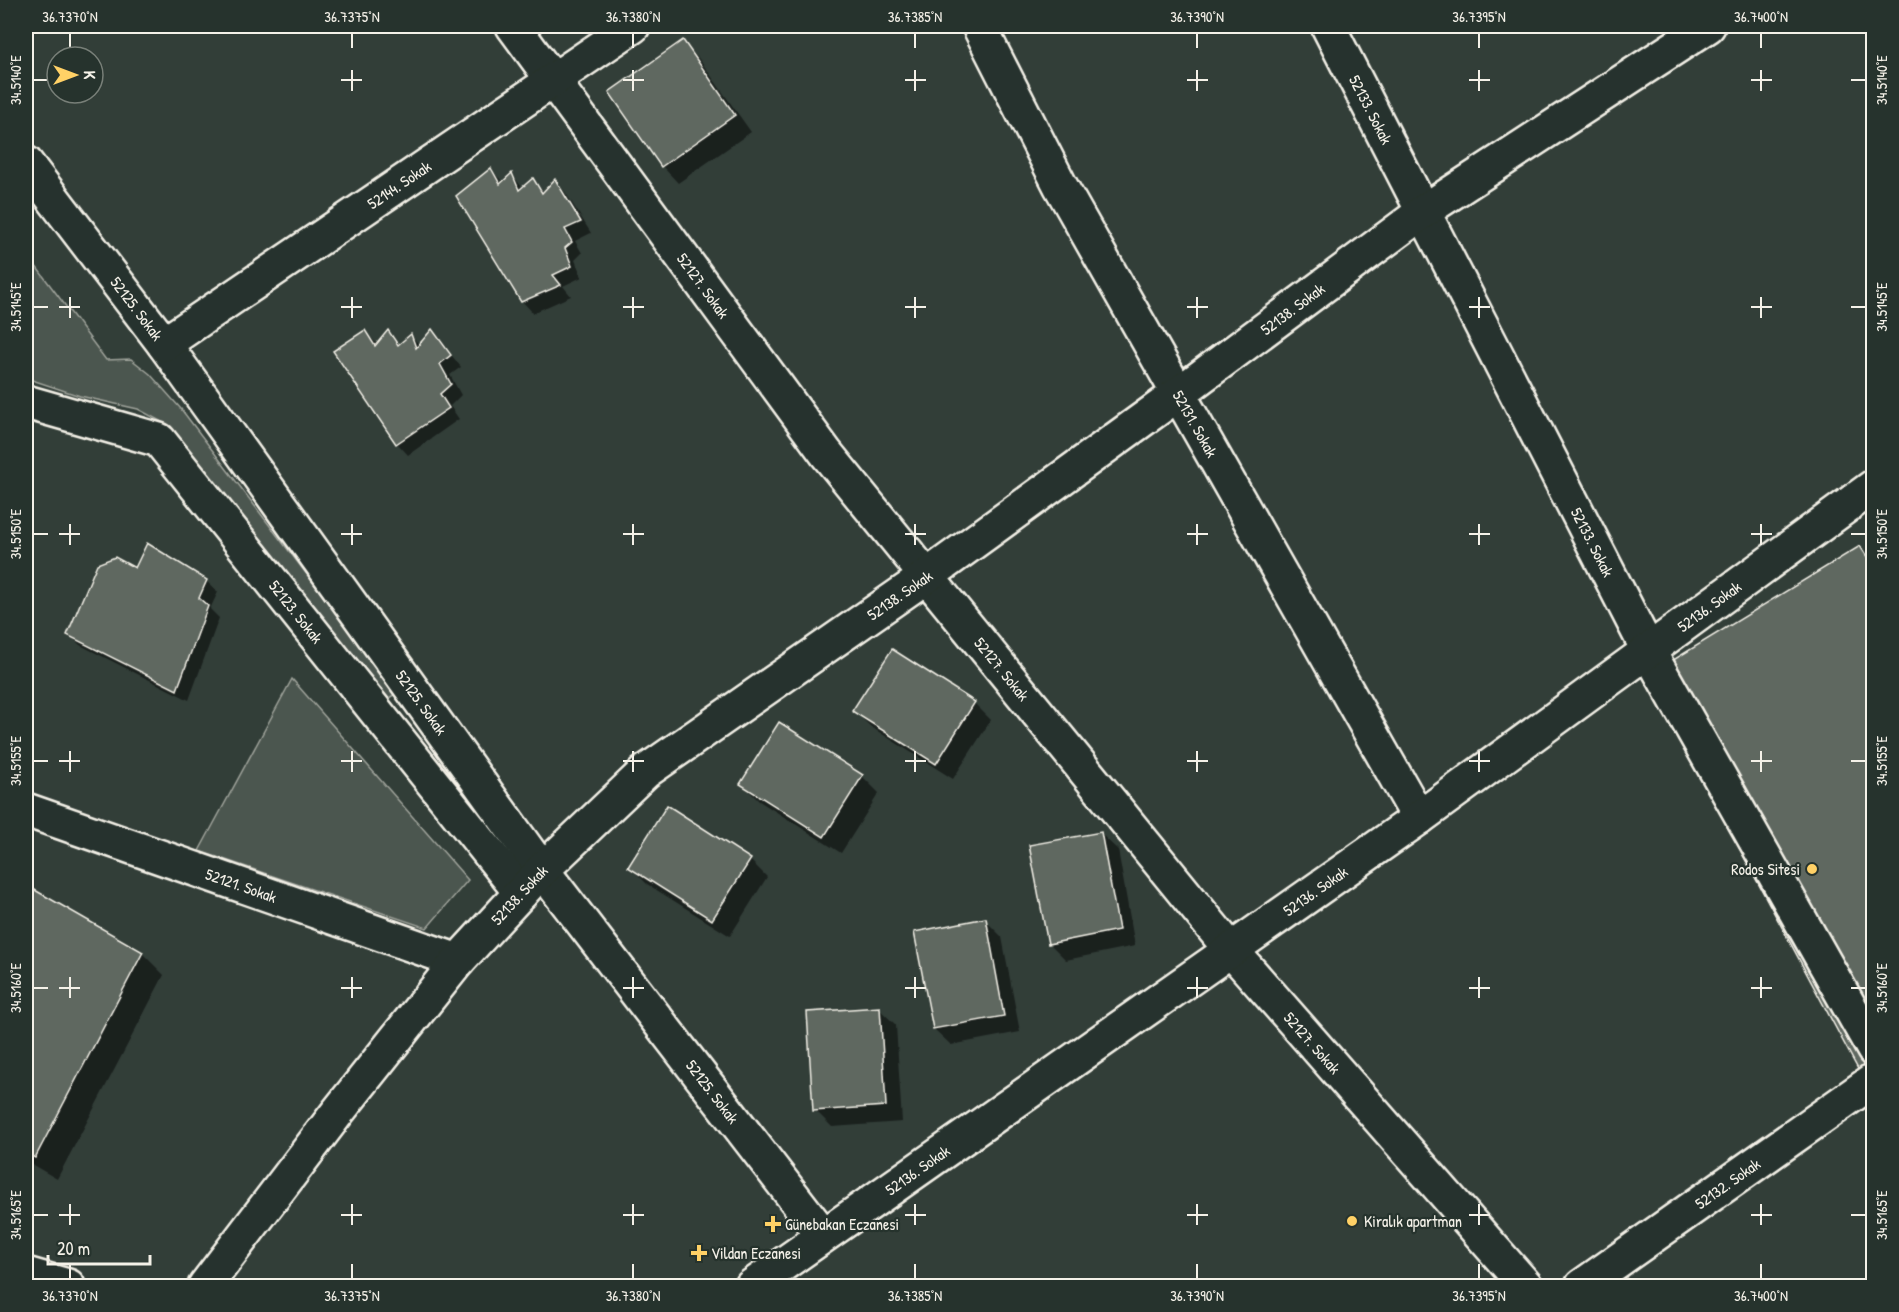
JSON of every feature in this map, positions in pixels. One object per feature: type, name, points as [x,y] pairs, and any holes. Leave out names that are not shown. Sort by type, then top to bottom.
[{"type":"main road","name":"52127. Sokak","points":[[513,26],[554,78],[826,453],[1231,950],[1526,1287]]},
{"type":"main road","name":"52144. Sokak","points":[[164,344],[633,26]]},
{"type":"main road","name":"52131. Sokak","points":[[980,26],[1060,185],[1419,818]]},
{"type":"main road","name":"52133. Sokak","points":[[1328,26],[1649,652],[1874,1050]]},
{"type":"main road","name":"52138. Sokak","points":[[205,1287],[337,1113],[458,961],[532,882],[645,772],[927,576],[1178,394],[1424,211],[1708,26]]},
{"type":"main road","name":"52125. Sokak","points":[[26,164],[164,344],[532,882],[824,1235]]},
{"type":"main road","name":"52123. Sokak","points":[[26,402],[159,440],[532,882]]},
{"type":"main road","name":"52136. Sokak","points":[[752,1287],[1419,818],[1874,486]]},
{"type":"main road","name":"52121. Sokak","points":[[26,810],[458,961]]},
{"type":"main road","name":"52132. Sokak","points":[[1582,1287],[1874,1080]]},
{"type":"main road","points":[[26,1274],[68,1287]]},
{"type":"shaded area","points":[[26,253],[106,360],[131,359],[150,374],[181,409],[397,693],[384,701],[166,424],[138,409],[80,396],[26,378]]},
{"type":"shaded area","points":[[292,679],[468,880],[427,928],[199,851]]},
{"type":"building","points":[[683,40],[735,115],[661,167],[609,92]]},
{"type":"building","points":[[491,168],[500,184],[512,173],[519,190],[533,178],[542,193],[555,179],[581,222],[565,229],[572,242],[565,248],[572,266],[553,275],[561,285],[521,302],[456,196]]},
{"type":"building","points":[[432,329],[451,355],[440,364],[451,384],[440,394],[449,408],[396,444],[333,351],[365,330],[375,346],[388,330],[398,345],[411,334],[416,348]]},
{"type":"building","points":[[147,543],[207,580],[199,598],[208,606],[177,690],[67,635],[97,564],[115,557],[135,568]]},
{"type":"building","name":"Rodos Sitesi","points":[[1860,546],[1874,567],[1874,1062],[1859,1071],[1647,676]]},
{"type":"building","points":[[892,649],[975,702],[936,764],[852,711]]},
{"type":"building","points":[[779,722],[863,775],[824,837],[740,784]]},
{"type":"building","points":[[667,805],[751,859],[712,920],[628,867]]},
{"type":"building","points":[[1101,832],[1119,930],[1048,944],[1029,845]]},
{"type":"building","points":[[26,885],[143,952],[35,1158],[26,1153]]},
{"type":"building","points":[[986,918],[1004,1016],[933,1029],[914,932]]},
{"type":"building","points":[[880,1007],[886,1106],[813,1111],[807,1012]]},
{"type":"place","name":"Rodos Sitesi","points":[[1812,869]]},
{"type":"place","name":"Kiralık apartman","points":[[1352,1221]]},
{"type":"place","name":"Günebakan Eczanesi","points":[[773,1224]]},
{"type":"place","name":"Vildan Eczanesi","points":[[699,1253]]}]
